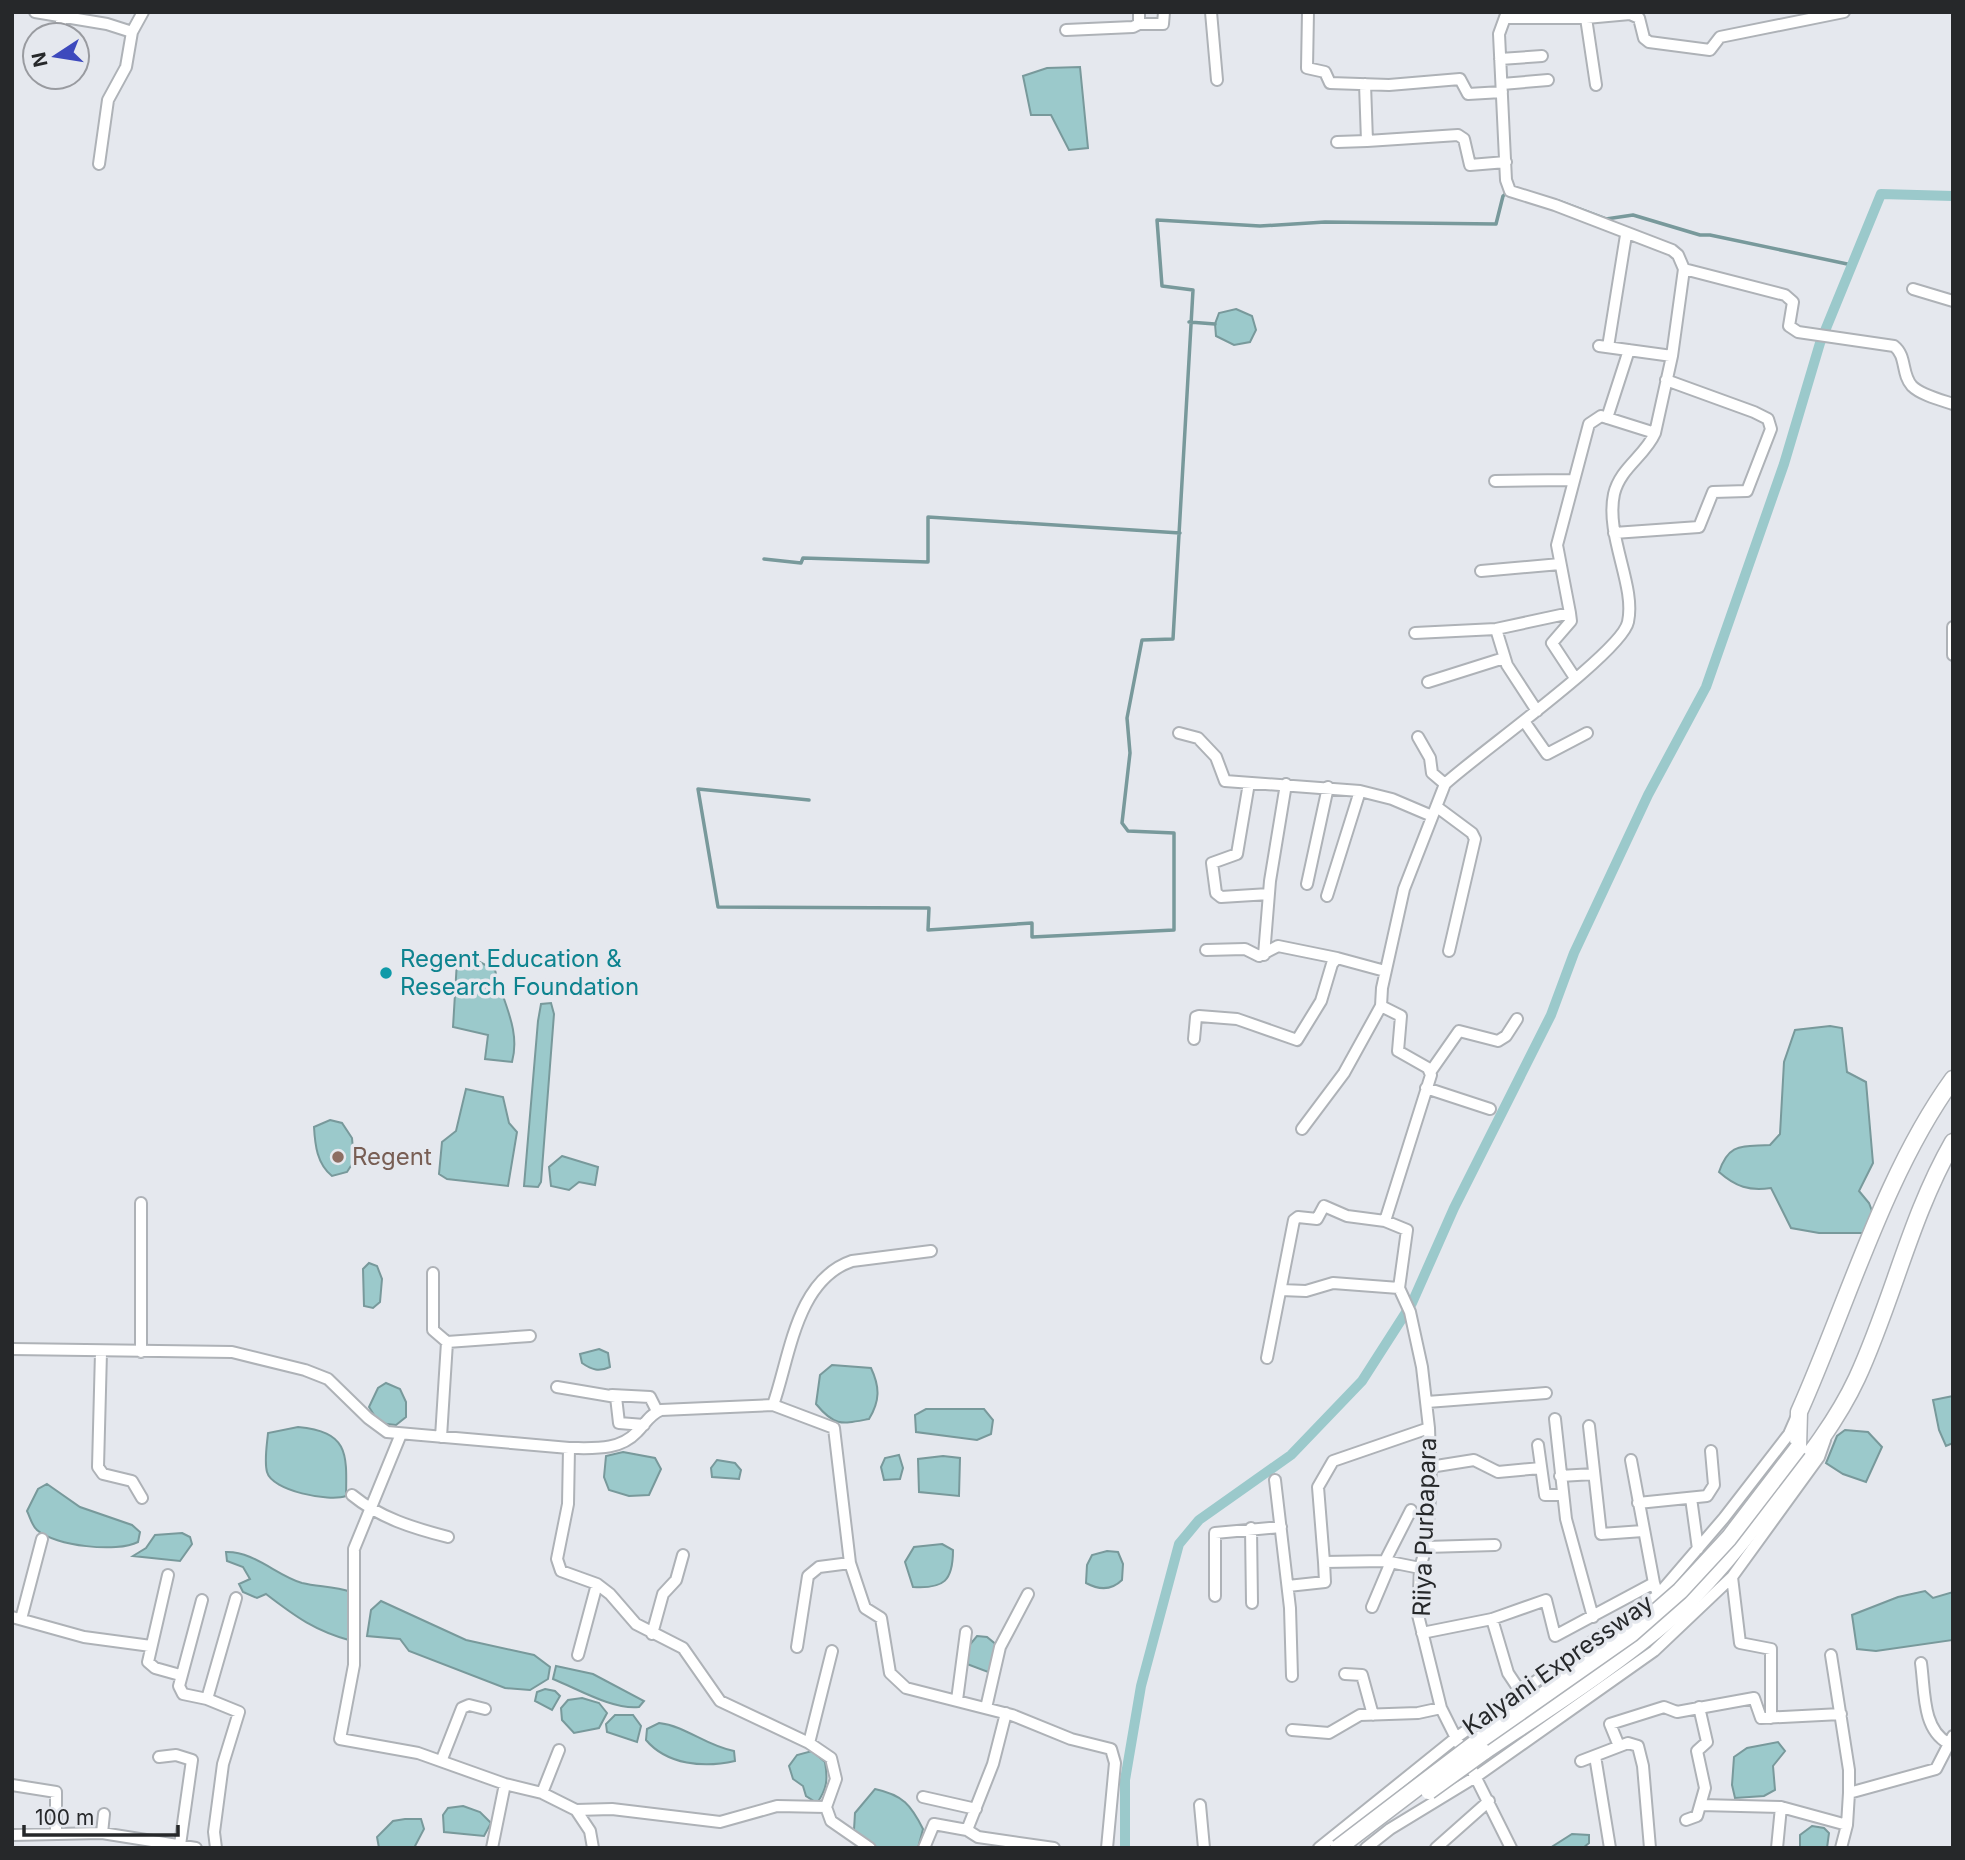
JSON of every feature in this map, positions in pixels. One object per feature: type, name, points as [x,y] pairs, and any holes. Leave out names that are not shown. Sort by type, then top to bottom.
[{"type":"highway","name":"Kalyani Expressway","points":[[1338,1848],[1477,1742],[1631,1634],[1680,1591],[1729,1538],[1798,1448],[1799,1412],[1888,1198],[1929,1111],[1953,1079]]},
{"type":"highway","name":"Kalyani Expressway","points":[[1348,1848],[1594,1676],[1673,1615],[1726,1561],[1831,1424],[1856,1379],[1880,1323],[1917,1212],[1953,1142]]},
{"type":"street","points":[[35,12],[62,18],[90,17],[132,32]]},
{"type":"street","points":[[99,164],[108,100],[129,59],[132,32],[143,12]]},
{"type":"street","points":[[1066,30],[1133,27],[1139,18],[1163,24],[1164,12]]},
{"type":"street","points":[[1211,12],[1217,80]]},
{"type":"street","points":[[1308,12],[1308,70],[1325,72],[1330,83],[1366,84],[1460,79],[1468,94],[1548,80]]},
{"type":"street","points":[[1302,1129],[1344,1073],[1381,1006],[1385,971],[1404,889],[1445,784],[1575,678],[1620,638],[1628,622],[1628,601],[1614,533],[1613,498],[1618,482],[1655,433],[1672,356],[1684,270],[1678,255],[1672,250],[1626,235],[1555,205],[1510,191],[1499,34],[1506,15],[1586,19],[1636,15],[1647,41],[1710,50],[1720,37],[1792,17],[1844,12]]},
{"type":"street","points":[[1586,19],[1596,86]]},
{"type":"street","points":[[1500,59],[1542,55]]},
{"type":"street","points":[[1366,84],[1367,141]]},
{"type":"street","points":[[1337,142],[1458,135],[1465,141],[1470,165],[1506,162]]},
{"type":"street","points":[[1626,235],[1604,347],[1672,356]]},
{"type":"street","points":[[1684,270],[1785,295],[1793,302],[1789,326],[1822,337],[1894,346],[1899,350],[1906,376],[1915,389],[1953,404]]},
{"type":"street","points":[[1913,289],[1953,301]]},
{"type":"street","points":[[1607,418],[1629,350]]},
{"type":"street","points":[[1614,533],[1699,527],[1713,492],[1747,491],[1771,429],[1768,419],[1754,412],[1666,380]]},
{"type":"street","points":[[1575,678],[1552,643],[1571,621],[1557,545],[1567,516],[1572,480],[1589,424],[1598,416],[1655,433]]},
{"type":"street","points":[[1495,481],[1572,480]]},
{"type":"street","points":[[1481,571],[1560,564]]},
{"type":"street","points":[[1415,633],[1496,629],[1570,613]]},
{"type":"street","points":[[1953,627],[1953,655]]},
{"type":"street","points":[[1496,629],[1504,658],[1536,711]]},
{"type":"street","points":[[1428,682],[1504,658]]},
{"type":"street","points":[[1524,721],[1548,754],[1587,733]]},
{"type":"street","points":[[1179,733],[1198,738],[1216,757],[1223,780],[1360,791],[1434,812],[1472,833],[1475,839],[1449,951]]},
{"type":"street","points":[[1419,737],[1430,758],[1432,773],[1445,784]]},
{"type":"street","points":[[1249,783],[1236,855],[1212,863],[1216,893],[1221,897],[1269,894]]},
{"type":"street","points":[[1264,955],[1269,894],[1286,784]]},
{"type":"street","points":[[1307,884],[1328,787]]},
{"type":"street","points":[[1327,896],[1360,791]]},
{"type":"street","points":[[1206,950],[1245,949],[1257,956],[1264,955],[1278,946],[1385,971]]},
{"type":"street","points":[[1194,1039],[1196,1017],[1199,1016],[1237,1019],[1291,1039],[1299,1039],[1321,1001],[1332,964],[1337,958]]},
{"type":"street","points":[[1381,1006],[1401,1016],[1398,1051],[1431,1071]]},
{"type":"street","points":[[1385,1221],[1431,1071],[1459,1031],[1498,1041],[1506,1036],[1517,1019]]},
{"type":"street","points":[[1426,1088],[1490,1109]]},
{"type":"street","points":[[141,1203],[142,1352]]},
{"type":"street","points":[[1267,1358],[1281,1290],[1296,1218],[1317,1219],[1324,1206],[1344,1215],[1385,1221],[1407,1230],[1399,1288],[1333,1283],[1306,1290],[1281,1290]]},
{"type":"street","points":[[773,1405],[807,1303],[818,1283],[839,1265],[852,1261],[931,1251]]},
{"type":"street","points":[[433,1273],[433,1330],[447,1342],[530,1336]]},
{"type":"street","name":"Riiya Purbapara","points":[[1399,1288],[1402,1300],[1410,1312],[1427,1402],[1429,1428],[1431,1486],[1426,1547],[1420,1568],[1418,1615],[1441,1708],[1472,1765],[1511,1848]]},
{"type":"street","points":[[441,1437],[447,1342]]},
{"type":"street","points":[[12,1349],[232,1352],[305,1370],[335,1384],[378,1426],[401,1434],[569,1448],[615,1446],[626,1442],[657,1411],[773,1405],[834,1428],[850,1563],[865,1608],[881,1618],[890,1673],[906,1688],[1006,1713],[1071,1739],[1111,1749],[1115,1763],[1107,1848]]},
{"type":"street","points":[[100,1352],[98,1467],[103,1474],[132,1481],[142,1498]]},
{"type":"street","points":[[557,1387],[650,1397],[657,1411]]},
{"type":"street","points":[[1427,1402],[1546,1393]]},
{"type":"street","points":[[612,1395],[619,1401],[619,1423],[644,1425]]},
{"type":"street","name":"Kalyani Expressway","points":[[1319,1848],[1457,1737],[1658,1595],[1789,1434],[1799,1412]]},
{"type":"street","points":[[1555,1419],[1562,1495],[1593,1617]]},
{"type":"street","name":"Kalyani Expressway","points":[[1366,1848],[1390,1829],[1477,1776],[1654,1651],[1732,1577],[1819,1457],[1831,1424]]},
{"type":"street","points":[[1589,1426],[1601,1534],[1643,1531]]},
{"type":"street","points":[[1288,1586],[1325,1582],[1318,1487],[1333,1461],[1429,1428]]},
{"type":"street","points":[[401,1434],[354,1549],[354,1665],[340,1739],[442,1759],[505,1784],[542,1793],[576,1810],[612,1809],[720,1822],[777,1806],[827,1807]]},
{"type":"street","points":[[1538,1445],[1545,1495],[1562,1495]]},
{"type":"street","points":[[569,1448],[568,1504],[558,1566],[566,1574],[597,1584],[610,1594],[636,1624],[683,1648],[720,1700],[810,1743],[831,1758],[836,1779],[827,1807],[831,1821],[870,1848]]},
{"type":"street","points":[[1638,1503],[1691,1498],[1711,1492],[1714,1485],[1711,1451]]},
{"type":"street","points":[[1430,1467],[1474,1460],[1498,1472],[1541,1468]]},
{"type":"street","points":[[1631,1460],[1643,1531],[1658,1595]]},
{"type":"street","points":[[1560,1476],[1594,1474]]},
{"type":"street","points":[[1275,1480],[1288,1586],[1292,1676]]},
{"type":"street","points":[[352,1495],[371,1511],[448,1537]]},
{"type":"street","points":[[1691,1498],[1698,1549]]},
{"type":"street","points":[[1372,1607],[1411,1510]]},
{"type":"street","points":[[1215,1596],[1215,1533],[1281,1527]]},
{"type":"street","points":[[1251,1528],[1252,1603]]},
{"type":"street","points":[[42,1539],[16,1618],[84,1637],[151,1646]]},
{"type":"street","points":[[1426,1547],[1495,1545]]},
{"type":"street","points":[[652,1634],[663,1594],[676,1580],[683,1555]]},
{"type":"street","points":[[1324,1562],[1388,1562],[1420,1568]]},
{"type":"street","points":[[797,1647],[808,1576],[819,1567],[850,1563]]},
{"type":"street","points":[[168,1576],[149,1665],[180,1675]]},
{"type":"street","points":[[1732,1577],[1740,1643],[1771,1649],[1771,1718]]},
{"type":"street","points":[[1422,1633],[1492,1619],[1546,1600],[1555,1636],[1654,1583]]},
{"type":"street","points":[[578,1655],[597,1584]]},
{"type":"street","points":[[986,1708],[1000,1647],[1028,1594]]},
{"type":"street","points":[[207,1699],[236,1598]]},
{"type":"street","points":[[202,1600],[179,1686],[183,1693],[240,1712],[223,1765],[214,1832],[216,1848]]},
{"type":"street","points":[[1492,1619],[1508,1672],[1520,1691]]},
{"type":"street","points":[[957,1700],[966,1632]]},
{"type":"street","points":[[810,1743],[831,1651]]},
{"type":"street","points":[[1831,1655],[1849,1770],[1847,1825],[1841,1848]]},
{"type":"street","points":[[1849,1793],[1936,1769],[1951,1740],[1936,1736],[1930,1726],[1921,1664]]},
{"type":"street","points":[[1345,1674],[1362,1675],[1373,1715]]},
{"type":"street","points":[[1619,1746],[1610,1724],[1664,1707],[1677,1712],[1754,1698],[1759,1716],[1771,1718],[1841,1714]]},
{"type":"street","points":[[442,1759],[462,1708],[468,1705],[485,1709]]},
{"type":"street","points":[[1686,1820],[1697,1816],[1705,1788],[1697,1751],[1707,1742],[1699,1707]]},
{"type":"street","points":[[1292,1730],[1329,1733],[1360,1715],[1441,1708]]},
{"type":"street","points":[[967,1830],[993,1764],[1006,1713]]},
{"type":"street","points":[[1581,1761],[1628,1743],[1638,1746],[1641,1753],[1650,1848]]},
{"type":"street","points":[[542,1793],[559,1750]]},
{"type":"street","points":[[159,1757],[172,1755],[192,1760],[180,1845]]},
{"type":"street","points":[[1595,1756],[1610,1848]]},
{"type":"street","points":[[492,1848],[505,1784]]},
{"type":"street","points":[[12,1785],[55,1792],[56,1832]]},
{"type":"street","points":[[923,1797],[976,1809]]},
{"type":"street","points":[[1436,1848],[1489,1801]]},
{"type":"street","points":[[1200,1805],[1204,1848]]},
{"type":"street","points":[[1701,1805],[1781,1807],[1847,1825]]},
{"type":"street","points":[[1777,1848],[1781,1807]]},
{"type":"street","points":[[576,1810],[590,1831],[593,1848]]},
{"type":"street","points":[[102,1833],[104,1814]]},
{"type":"street","points":[[924,1848],[934,1824],[967,1830],[978,1837],[1054,1848]]},
{"type":"street","points":[[12,1835],[36,1837],[56,1832],[102,1833],[196,1848]]},
{"type":"water","points":[[1080,67],[1088,148],[1069,150],[1051,115],[1031,115],[1023,76],[1047,68]]},
{"type":"water","points":[[1236,309],[1252,316],[1256,330],[1250,342],[1234,345],[1216,336],[1215,324],[1219,313]]},
{"type":"water","points":[[457,961],[478,961],[495,970],[512,1027],[512,1062],[485,1059],[488,1035],[453,1027]]},
{"type":"water","points":[[551,1003],[554,1014],[541,1182],[538,1187],[524,1186],[538,1021],[541,1004]]},
{"type":"water","points":[[1830,1026],[1842,1028],[1847,1072],[1866,1082],[1873,1163],[1859,1191],[1869,1203],[1875,1219],[1868,1233],[1819,1233],[1791,1228],[1771,1188],[1743,1187],[1719,1172],[1727,1155],[1732,1151],[1770,1145],[1780,1134],[1784,1062],[1795,1030]]},
{"type":"water","points":[[466,1089],[503,1097],[509,1123],[517,1132],[508,1186],[447,1179],[439,1174],[442,1142],[456,1131]]},
{"type":"water","points":[[330,1120],[342,1123],[352,1138],[354,1161],[347,1172],[332,1176],[320,1160],[314,1127]]},
{"type":"water","points":[[562,1156],[598,1167],[595,1185],[579,1182],[569,1190],[551,1186],[549,1167]]},
{"type":"water","points":[[369,1263],[377,1266],[382,1279],[380,1302],[373,1308],[364,1306],[363,1269]]},
{"type":"water","points":[[599,1349],[608,1353],[610,1367],[596,1370],[582,1363],[580,1354]]},
{"type":"water","points":[[832,1365],[871,1368],[877,1394],[869,1419],[840,1422],[828,1417],[816,1404],[820,1375]]},
{"type":"water","points":[[386,1383],[400,1389],[406,1402],[406,1417],[396,1425],[379,1423],[369,1407],[378,1388]]},
{"type":"water","points":[[1953,1396],[1953,1443],[1946,1446],[1939,1430],[1933,1400]]},
{"type":"water","points":[[926,1409],[984,1409],[993,1420],[991,1434],[977,1440],[916,1432],[915,1415]]},
{"type":"water","points":[[298,1427],[327,1434],[341,1447],[346,1467],[346,1496],[315,1496],[290,1490],[271,1479],[266,1463],[268,1433]]},
{"type":"water","points":[[1845,1430],[1868,1432],[1882,1447],[1866,1482],[1843,1474],[1826,1463],[1837,1436]]},
{"type":"water","points":[[623,1452],[655,1458],[661,1469],[649,1495],[629,1496],[609,1490],[604,1477],[606,1456]]},
{"type":"water","points":[[899,1455],[903,1468],[900,1479],[884,1480],[881,1467],[885,1458]]},
{"type":"water","points":[[943,1456],[960,1458],[959,1496],[919,1492],[918,1459]]},
{"type":"water","points":[[717,1460],[735,1463],[741,1470],[739,1479],[712,1477],[711,1468]]},
{"type":"water","points":[[47,1484],[80,1507],[132,1525],[140,1532],[138,1542],[116,1547],[86,1546],[46,1536],[35,1528],[27,1511],[38,1489]]},
{"type":"water","points":[[182,1533],[190,1537],[192,1544],[180,1561],[133,1556],[146,1548],[155,1535]]},
{"type":"water","points":[[942,1544],[953,1550],[949,1576],[939,1584],[913,1587],[905,1562],[914,1547]]},
{"type":"water","points":[[1107,1551],[1118,1552],[1123,1564],[1122,1580],[1105,1588],[1086,1583],[1087,1565],[1092,1555]]},
{"type":"water","points":[[226,1552],[246,1555],[302,1583],[351,1592],[352,1641],[327,1633],[306,1622],[266,1594],[257,1598],[243,1592],[239,1584],[250,1579],[243,1567],[227,1561]]},
{"type":"water","points":[[1925,1591],[1933,1598],[1953,1592],[1953,1640],[1876,1651],[1857,1649],[1852,1615],[1898,1597]]},
{"type":"water","points":[[381,1601],[466,1640],[534,1655],[550,1667],[548,1679],[530,1690],[505,1688],[409,1651],[400,1639],[367,1636],[371,1610]]},
{"type":"water","points":[[977,1636],[987,1637],[998,1646],[996,1668],[988,1672],[967,1664],[967,1648]]},
{"type":"water","points":[[556,1666],[593,1674],[644,1701],[639,1707],[629,1707],[596,1698],[553,1679]]},
{"type":"water","points":[[545,1689],[555,1691],[560,1696],[552,1710],[535,1701],[537,1692]]},
{"type":"water","points":[[582,1698],[599,1703],[607,1713],[599,1728],[574,1733],[562,1720],[561,1708],[568,1700]]},
{"type":"water","points":[[615,1715],[633,1715],[641,1726],[637,1742],[607,1732],[606,1724]]},
{"type":"water","points":[[659,1723],[734,1751],[735,1761],[687,1763],[664,1755],[646,1740],[647,1729]]},
{"type":"water","points":[[1778,1742],[1785,1751],[1773,1766],[1775,1790],[1764,1796],[1735,1798],[1732,1785],[1734,1757],[1747,1748]]},
{"type":"water","points":[[812,1751],[825,1762],[826,1768],[825,1788],[817,1803],[806,1796],[803,1786],[793,1779],[789,1766],[797,1755]]},
{"type":"water","points":[[875,1789],[893,1794],[905,1802],[914,1813],[923,1829],[918,1848],[877,1848],[854,1830],[855,1813]]},
{"type":"water","points":[[463,1806],[480,1812],[491,1823],[484,1836],[444,1832],[443,1815],[448,1808]]},
{"type":"water","points":[[421,1819],[424,1829],[414,1848],[379,1848],[377,1837],[393,1821]]},
{"type":"water","points":[[1812,1826],[1824,1828],[1829,1833],[1827,1848],[1800,1848],[1800,1835]]},
{"type":"water","points":[[1572,1834],[1589,1835],[1589,1843],[1583,1848],[1550,1848]]},
{"type":"waterway","points":[[809,800],[698,789],[718,907],[929,908],[928,930],[1032,923],[1032,937],[1174,930],[1174,833],[1128,831],[1122,823],[1130,753],[1127,718],[1142,640],[1173,639],[1193,290],[1162,286],[1157,220],[1260,226],[1325,222],[1496,224],[1503,196],[1508,192]]},
{"type":"waterway","points":[[1125,1848],[1125,1780],[1141,1686],[1179,1544],[1199,1520],[1291,1455],[1362,1381],[1412,1303],[1454,1208],[1551,1015],[1574,953],[1648,795],[1706,687],[1784,464],[1820,343],[1881,194],[1953,196]]},
{"type":"waterway","points":[[1558,201],[1606,219],[1633,215],[1700,235],[1852,265]]},
{"type":"waterway","points":[[1189,322],[1215,324]]},
{"type":"waterway","points":[[764,559],[801,563],[803,558],[928,562],[928,517],[1180,533]]},
{"type":"place","name":"Regent Education & Research Foundation","points":[[386,973]]},
{"type":"place","name":"Regent","points":[[338,1157]]}]
